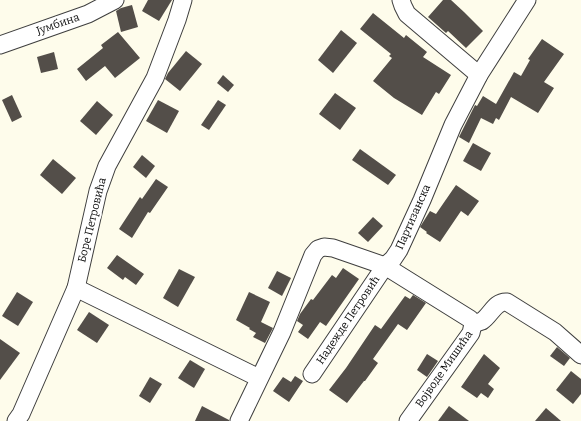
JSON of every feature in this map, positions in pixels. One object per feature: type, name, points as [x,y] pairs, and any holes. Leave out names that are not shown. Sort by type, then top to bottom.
[{"type":"street","name":"Јумбина","points":[[0,45],[88,14],[115,0]]},
{"type":"street","name":"Боре Петровића","points":[[16,421],[21,414],[76,288],[102,178],[107,166],[155,78],[183,0]]},
{"type":"street","points":[[401,0],[407,14],[479,75]]},
{"type":"street","name":"Партизанска","points":[[385,266],[393,259],[399,250],[425,193],[453,125],[479,75],[527,0]]},
{"type":"street","points":[[238,421],[282,332],[313,255],[318,249],[324,247],[333,248],[385,266]]},
{"type":"street","name":"Војводе Мишића","points":[[385,266],[467,316],[473,324],[471,333],[408,421]]},
{"type":"street","name":"Надежде Петровић","points":[[312,374],[385,266]]},
{"type":"street","points":[[76,288],[260,378]]},
{"type":"street","points":[[473,324],[482,320],[491,313],[497,305],[502,302],[507,302],[555,332],[581,355]]},
{"type":"building","points":[[148,0],[172,0],[159,21],[142,11]]},
{"type":"building","points":[[443,0],[451,0],[483,31],[466,48],[448,31],[446,33],[428,17]]},
{"type":"building","points":[[132,5],[138,27],[121,32],[116,11]]},
{"type":"building","points":[[373,13],[404,38],[406,35],[427,52],[423,57],[451,75],[439,94],[436,92],[422,115],[394,98],[373,81],[392,58],[389,56],[391,54],[360,29]]},
{"type":"building","points":[[341,30],[357,43],[333,73],[318,60]]},
{"type":"building","points":[[118,32],[140,58],[115,78],[105,66],[86,81],[77,69],[103,48],[101,45]]},
{"type":"building","points":[[542,39],[564,54],[544,82],[554,88],[538,113],[511,97],[499,120],[496,118],[493,124],[481,118],[469,143],[459,137],[475,105],[477,106],[483,96],[496,104],[514,72],[521,76],[530,60],[528,59]]},
{"type":"building","points":[[186,51],[202,64],[180,91],[165,79]]},
{"type":"building","points":[[54,52],[58,69],[41,73],[37,57]]},
{"type":"building","points":[[223,75],[234,85],[228,92],[217,83]]},
{"type":"building","points":[[335,93],[356,108],[340,130],[319,114]]},
{"type":"building","points":[[12,95],[22,117],[12,122],[2,100]]},
{"type":"building","points":[[158,100],[179,111],[167,133],[146,121]]},
{"type":"building","points":[[218,100],[226,105],[209,130],[201,125]]},
{"type":"building","points":[[97,101],[113,115],[96,135],[80,121]]},
{"type":"building","points":[[473,143],[491,153],[481,171],[463,161]]},
{"type":"building","points":[[360,149],[396,175],[388,185],[352,160]]},
{"type":"building","points":[[142,155],[155,166],[146,178],[133,167]]},
{"type":"building","points":[[53,159],[76,178],[62,194],[40,175]]},
{"type":"building","points":[[156,179],[168,187],[150,213],[148,212],[132,238],[119,229],[140,197],[142,199]]},
{"type":"building","points":[[456,185],[479,201],[468,216],[461,211],[440,242],[420,227],[430,211],[436,214]]},
{"type":"building","points":[[373,217],[383,226],[368,242],[358,233]]},
{"type":"building","points":[[117,255],[144,274],[136,285],[125,277],[123,280],[107,268]]},
{"type":"building","points":[[343,268],[359,279],[326,326],[320,322],[308,339],[298,332],[303,325],[297,321],[300,314],[332,275],[336,278]]},
{"type":"building","points":[[179,269],[195,277],[178,307],[163,298]]},
{"type":"building","points":[[277,271],[291,278],[282,296],[268,288]]},
{"type":"building","points":[[17,292],[33,302],[18,326],[2,316]]},
{"type":"building","points":[[249,292],[270,302],[261,322],[273,328],[265,343],[253,337],[256,333],[236,320]]},
{"type":"building","points":[[413,295],[426,303],[407,330],[398,324],[373,359],[378,363],[347,403],[329,390],[375,325],[381,329],[405,296],[410,299]]},
{"type":"building","points":[[89,312],[109,325],[97,343],[77,330]]},
{"type":"building","points":[[0,339],[20,353],[0,380]]},
{"type":"building","points":[[557,347],[570,358],[564,366],[550,356]]},
{"type":"building","points":[[427,354],[438,361],[427,377],[417,370]]},
{"type":"building","points":[[484,354],[500,368],[488,384],[494,389],[488,398],[481,393],[477,398],[461,387]]},
{"type":"building","points":[[190,360],[205,369],[194,388],[178,378]]},
{"type":"building","points":[[571,371],[581,379],[581,394],[573,404],[556,390]]},
{"type":"building","points":[[295,376],[303,381],[289,402],[273,391],[283,377],[291,382]]},
{"type":"building","points":[[150,377],[162,384],[150,403],[139,396]]},
{"type":"building","points":[[202,406],[229,420],[229,421],[195,421]]},
{"type":"building","points":[[449,406],[469,421],[438,421]]},
{"type":"building","points":[[546,408],[561,421],[535,421]]}]
